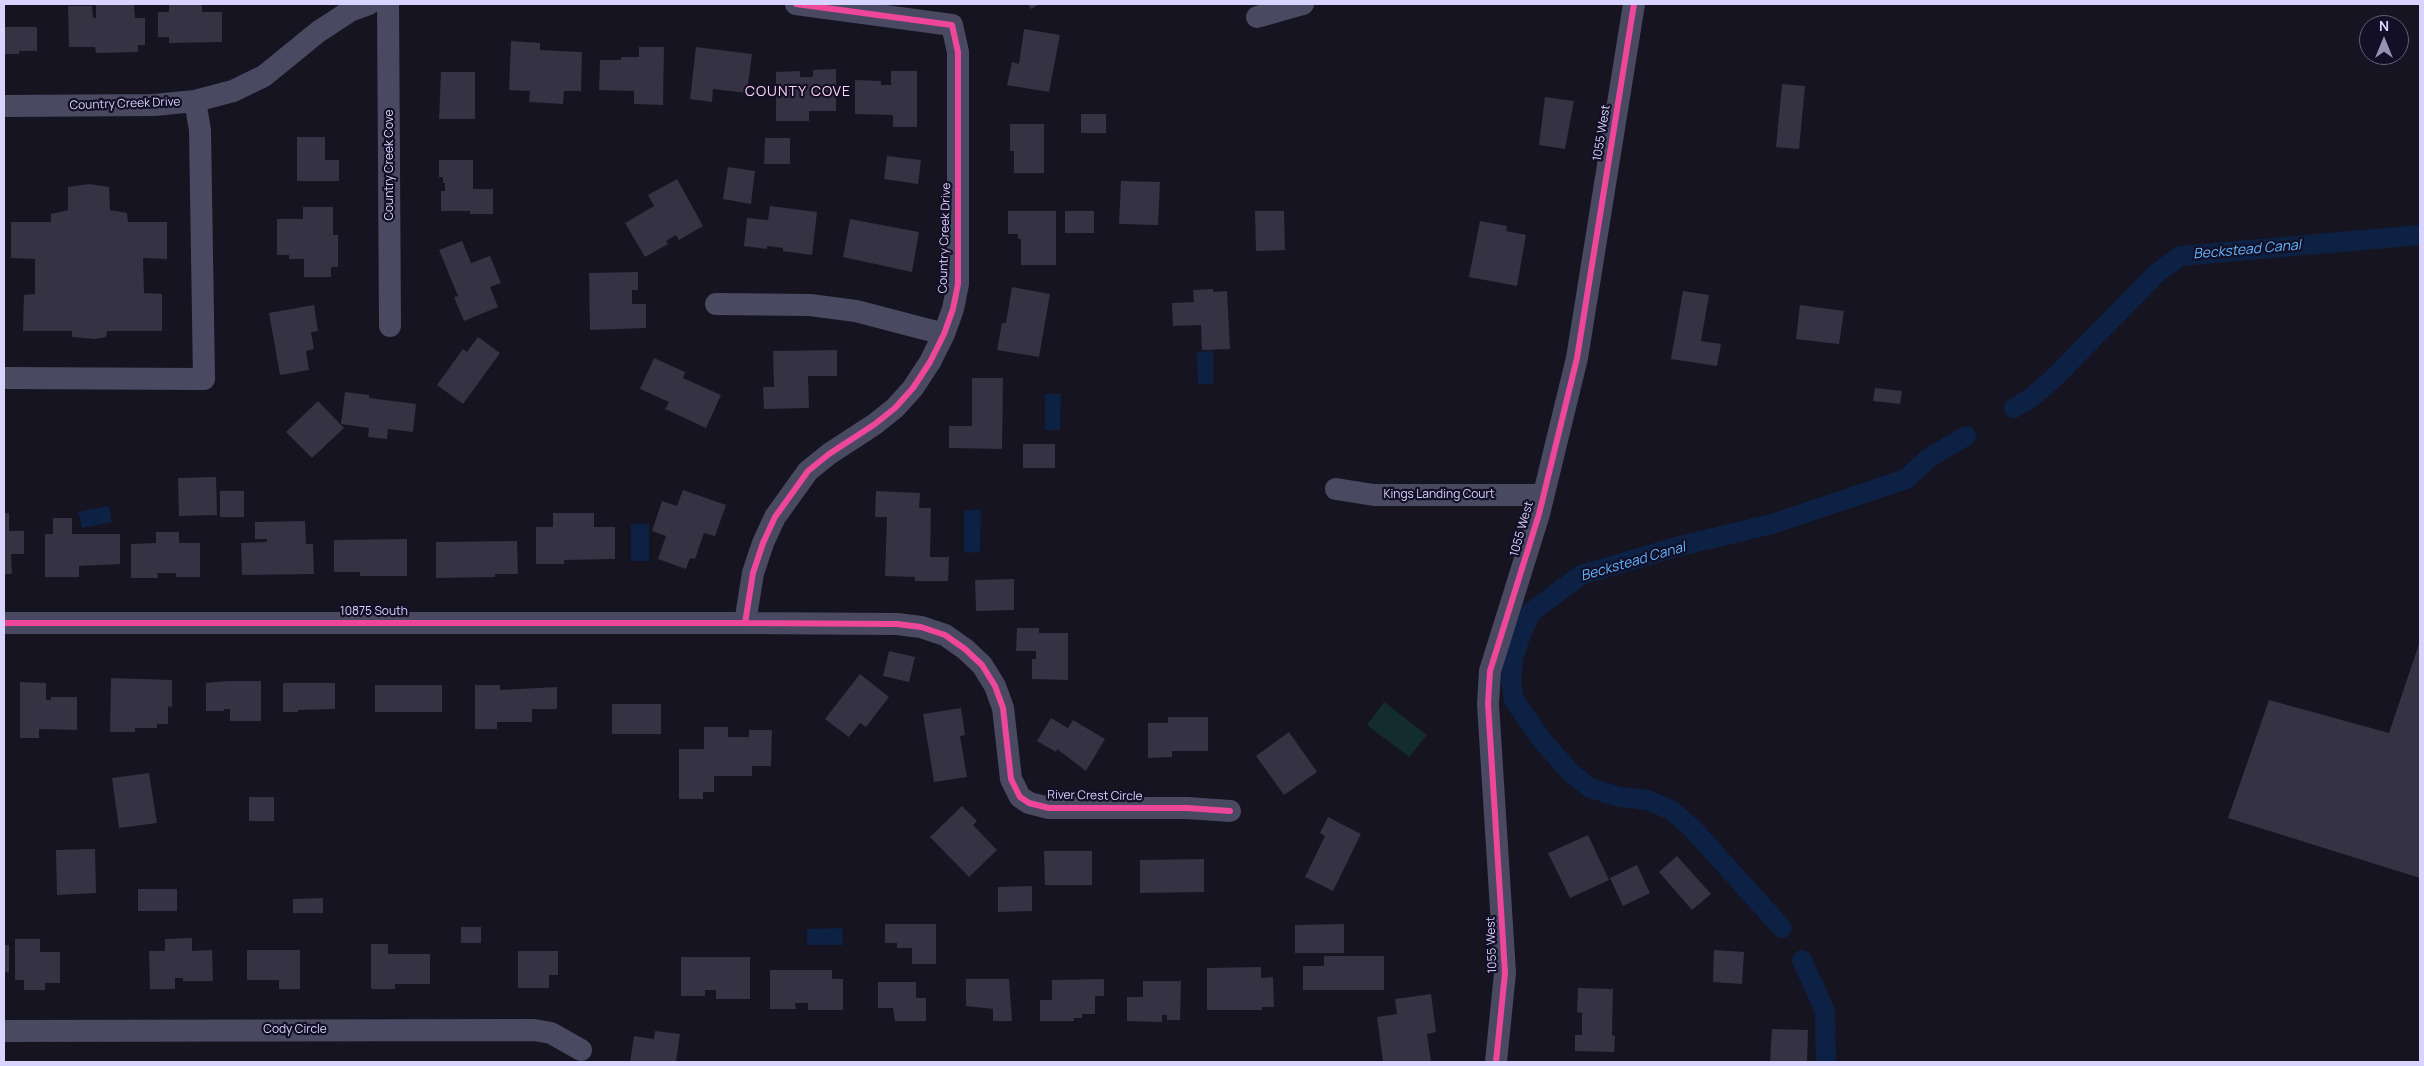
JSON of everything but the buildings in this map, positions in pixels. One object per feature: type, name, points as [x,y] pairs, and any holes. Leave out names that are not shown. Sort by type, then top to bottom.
[{"type":"street","name":"Country Creek Drive","points":[[4,106],[154,106],[195,101],[233,91],[264,76],[318,32],[350,10],[369,4]]},
{"type":"street","name":"Country Creek Cove","points":[[388,4],[390,326]]},
{"type":"street","name":"Country Creek Drive","points":[[745,623],[753,573],[775,516],[808,472],[829,454],[875,424],[895,408],[913,388],[930,362],[944,334],[953,309],[958,284],[958,52],[952,25],[796,4]]},
{"type":"street","points":[[1257,17],[1303,4]]},
{"type":"street","name":"1055 West","points":[[1496,1062],[1505,973],[1488,704],[1490,671],[1543,495],[1577,358],[1634,4]]},
{"type":"street","points":[[4,378],[204,379],[200,130],[195,101]]},
{"type":"street","points":[[716,304],[810,305],[856,311],[944,334]]},
{"type":"street","name":"Kings Landing Court","points":[[1336,489],[1374,495],[1543,495]]},
{"type":"street","name":"10875 South","points":[[4,623],[745,623]]},
{"type":"street","name":"River Crest Circle","points":[[745,623],[897,624],[921,627],[945,635],[965,649],[982,665],[995,686],[1003,708],[1011,779],[1020,796],[1029,803],[1049,808],[1187,808],[1230,811]]},
{"type":"street","name":"Cody Circle","points":[[4,1030],[534,1030],[551,1033],[581,1050]]},
{"type":"green space","points":[[1384,702],[1427,735],[1409,757],[1367,725]]},
{"type":"water","points":[[1213,351],[1213,384],[1198,384],[1197,352]]},
{"type":"water","points":[[1045,394],[1061,394],[1060,430],[1045,430]]},
{"type":"water","points":[[109,506],[112,522],[82,528],[78,512]]},
{"type":"water","points":[[964,510],[981,510],[980,553],[964,552]]},
{"type":"water","points":[[631,524],[649,524],[649,561],[631,561]]},
{"type":"water","points":[[842,928],[843,945],[807,945],[807,929]]},
{"type":"waterway","name":"Beckstead Canal","points":[[2014,408],[2032,397],[2054,378],[2157,273],[2180,256],[2420,235]]},
{"type":"waterway","name":"Beckstead Canal","points":[[1782,928],[1691,827],[1671,810],[1647,800],[1620,797],[1590,788],[1571,773],[1541,739],[1514,700],[1511,680],[1513,658],[1520,637],[1531,612],[1581,575],[1676,547],[1772,524],[1906,479],[1929,458],[1966,436]]},
{"type":"waterway","name":"Beckstead Canal","points":[[1802,960],[1825,1011],[1826,1062]]},
{"type":"cycle path","points":[[745,623],[753,573],[763,543],[775,517],[808,471],[829,454],[875,424],[895,408],[913,388],[930,362],[944,334],[953,309],[958,284],[958,52],[952,25],[796,4]]},
{"type":"cycle path","points":[[1496,1062],[1505,973],[1488,704],[1490,671],[1539,514],[1577,358],[1634,4]]},
{"type":"cycle path","points":[[4,623],[745,623],[897,624],[921,627],[945,635],[965,649],[982,665],[995,686],[1003,708],[1011,779],[1020,797],[1029,803],[1049,808],[1187,808],[1230,811]]},
{"type":"district","name":"COUNTY COVE","points":[[798,92]]}]
